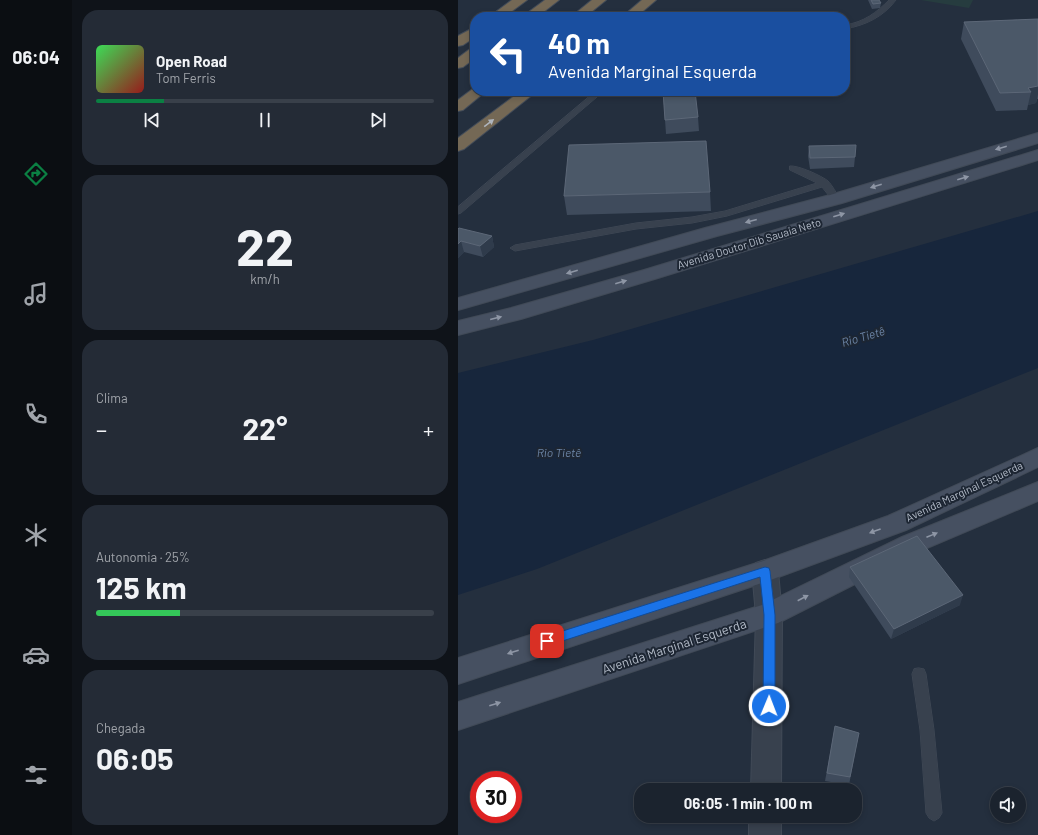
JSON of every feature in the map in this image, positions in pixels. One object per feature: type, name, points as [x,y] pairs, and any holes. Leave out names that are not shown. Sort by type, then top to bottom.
[{"type":"highway","points":[[503,12],[521,0]]},
{"type":"highway","points":[[535,12],[553,0]]},
{"type":"highway","points":[[584,12],[600,0]]},
{"type":"highway","points":[[634,12],[650,0]]},
{"type":"highway","points":[[458,42],[470,34]]},
{"type":"highway","points":[[458,64],[470,56]]},
{"type":"highway","points":[[458,107],[472,96]]},
{"type":"highway","points":[[458,146],[523,96]]},
{"type":"main road","name":"Avenida Doutor Dib Sauaia Neto","points":[[458,304],[711,232],[836,199],[1038,138]]},
{"type":"main road","name":"Avenida Doutor Dib Sauaia Neto","points":[[458,328],[514,314],[651,274],[1038,155]]},
{"type":"main road","name":"Avenida Marginal Esquerda","points":[[458,671],[765,571],[897,523],[1038,457]]},
{"type":"main road","name":"Avenida Marginal Esquerda","points":[[458,716],[769,615],[911,544],[1038,491]]},
{"type":"street","points":[[765,571],[769,615],[766,783]]},
{"type":"street","points":[[765,823],[765,835]]},
{"type":"lane","points":[[850,26],[869,21],[893,0]]},
{"type":"lane","points":[[458,211],[594,96]]},
{"type":"lane","points":[[793,168],[816,177],[825,184],[836,199]]},
{"type":"lane","points":[[515,248],[636,226],[692,220],[727,213],[825,184]]},
{"type":"lane","points":[[919,674],[934,813]]},
{"type":"green space","points":[[921,0],[973,0],[969,8]]},
{"type":"water","name":"Rio Tietê","points":[[1038,211],[1038,368],[537,569],[458,595],[458,373],[593,340]]},
{"type":"building","points":[[871,0],[879,0],[881,3],[873,4]]},
{"type":"building","points":[[1038,19],[1038,86],[1028,88],[1031,92],[1000,93],[964,22]]},
{"type":"building","points":[[663,96],[696,96],[698,117],[665,120]]},
{"type":"building","points":[[706,141],[710,192],[564,196],[569,145]]},
{"type":"building","points":[[856,145],[855,157],[810,158],[809,146]]},
{"type":"building","points":[[459,228],[492,236],[480,246],[461,241],[458,244]]},
{"type":"building","points":[[917,536],[963,595],[894,629],[850,567]]},
{"type":"building","points":[[835,726],[859,733],[850,777],[827,773]]},
{"type":"route","points":[[547,641],[765,571],[769,615],[769,706]]}]
